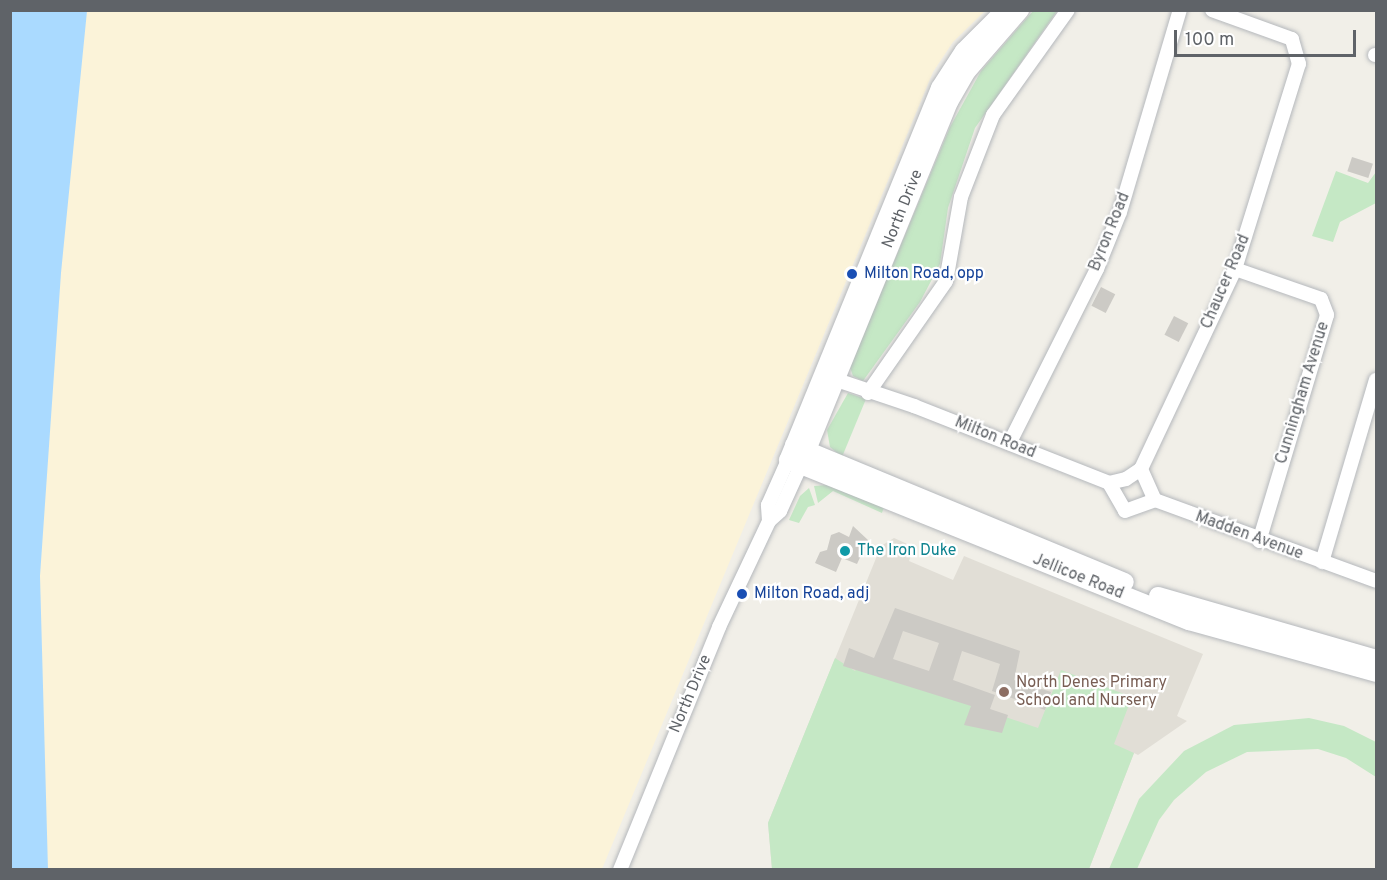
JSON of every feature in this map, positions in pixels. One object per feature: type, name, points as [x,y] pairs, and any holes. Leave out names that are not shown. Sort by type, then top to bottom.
[{"type":"street","name":"North Drive","points":[[620,870],[715,637],[768,521],[768,506],[797,455],[944,80],[964,51],[1005,10]]},
{"type":"street","name":"North Drive","points":[[826,377],[949,102],[967,71],[1020,10]]},
{"type":"street","points":[[868,393],[946,281],[961,197],[993,115],[1068,10]]},
{"type":"street","name":"Byron Road","points":[[1010,442],[1115,225],[1141,151],[1180,10]]},
{"type":"street","name":"Chaucer Road","points":[[1141,469],[1235,268],[1299,54],[1292,39],[1212,10]]},
{"type":"street","name":"Cunningham Avenue","points":[[1235,268],[1321,299],[1327,315],[1259,541]]},
{"type":"street","name":"Milton Road","points":[[826,377],[1010,442],[1109,483]]},
{"type":"street","points":[[1322,562],[1377,380]]},
{"type":"street","name":"Jellicoe Road","points":[[797,455],[1191,615],[1377,673]]},
{"type":"street","points":[[1141,469],[1155,500],[1125,511],[1109,483],[1126,479],[1141,469]]},
{"type":"street","name":"Madden Avenue","points":[[1155,500],[1259,541],[1377,581]]},
{"type":"street","name":"Jellicoe Road","points":[[1191,615],[1377,658]]},
{"type":"shaded area","name":"North Denes Primary School and Nursery","points":[[894,538],[914,547],[909,561],[953,580],[964,556],[1203,654],[1177,716],[1187,721],[1138,755],[1134,753],[1089,869],[772,869],[768,823],[881,546]]},
{"type":"green space","points":[[1033,11],[1057,11],[975,128],[948,208],[940,264],[920,302],[863,381],[853,376],[850,367],[950,127],[981,71]]},
{"type":"green space","points":[[1336,171],[1368,183],[1376,172],[1376,203],[1340,222],[1333,242],[1312,236]]},
{"type":"green space","points":[[848,393],[866,399],[842,457],[830,447],[827,430]]},
{"type":"green space","points":[[827,485],[884,507],[882,513],[833,491],[818,503],[814,486]]},
{"type":"green space","points":[[809,488],[815,505],[808,507],[799,523],[789,520],[800,496]]},
{"type":"green space","points":[[835,658],[855,671],[857,667],[1038,728],[1061,670],[1132,697],[1114,744],[1134,753],[1089,869],[772,869],[768,823]]},
{"type":"green space","points":[[1309,718],[1344,726],[1376,742],[1376,777],[1346,758],[1318,749],[1247,752],[1206,772],[1174,800],[1159,820],[1137,869],[1109,869],[1139,799],[1184,751],[1234,725]]},
{"type":"sand","points":[[81,11],[985,11],[953,42],[933,72],[602,869],[44,870],[38,526]]},
{"type":"water","points":[[10,11],[87,11],[61,273],[40,576],[48,870],[10,869]]},
{"type":"building","points":[[1352,157],[1373,164],[1368,178],[1347,171]]},
{"type":"building","points":[[1101,287],[1115,294],[1106,313],[1091,306]]},
{"type":"building","points":[[1174,316],[1188,323],[1179,342],[1164,335]]},
{"type":"building","name":"The Iron Duke","points":[[853,526],[868,540],[857,564],[842,558],[836,572],[815,563],[820,552],[827,550],[831,535],[839,532],[849,537]]},
{"type":"building","points":[[895,608],[1020,651],[1014,680],[1051,692],[1045,710],[992,691],[1000,664],[962,651],[953,680],[995,695],[990,709],[1008,715],[1002,733],[964,725],[971,706],[843,666],[849,648],[874,658]],"holes":[[[903,631],[939,643],[929,671],[893,659]]]},
{"type":"place","name":"Milton Road, opp","points":[[852,274]]},
{"type":"place","name":"The Iron Duke","points":[[845,551]]},
{"type":"place","name":"Milton Road, adj","points":[[742,594]]},
{"type":"place","name":"North Denes Primary School and Nursery","points":[[1004,692]]}]
